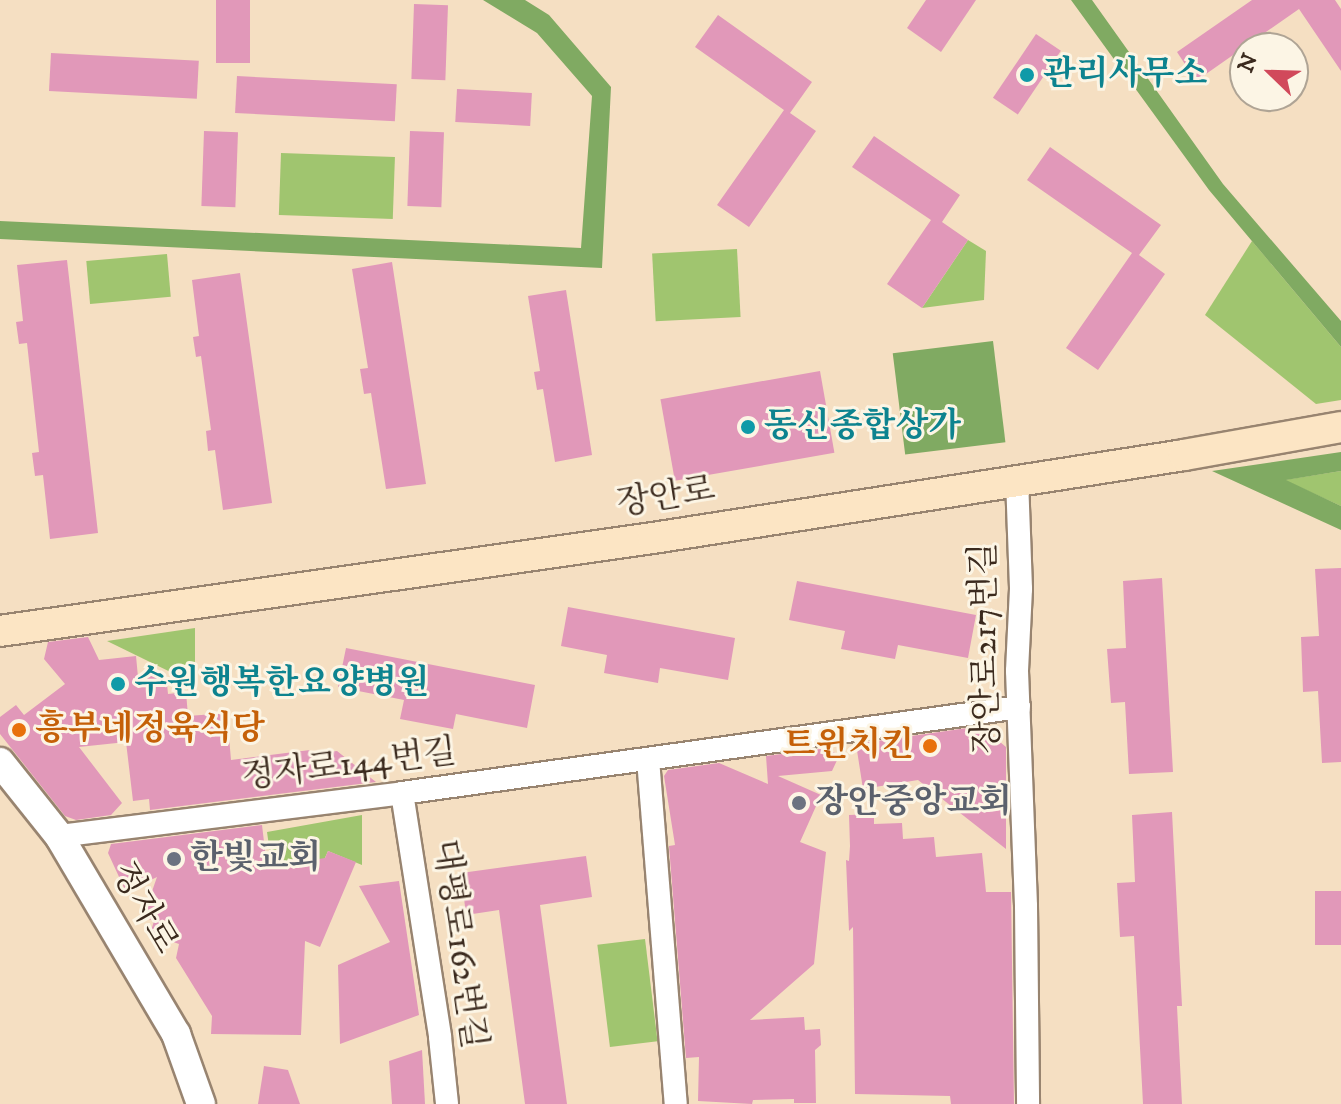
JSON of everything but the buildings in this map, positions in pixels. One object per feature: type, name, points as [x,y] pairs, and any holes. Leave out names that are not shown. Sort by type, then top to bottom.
[{"type":"main road","name":"장안로","points":[[0,631],[653,538],[1184,455],[1341,427]]},
{"type":"street","name":"장안로217번길","points":[[1017,479],[1021,589],[1019,707],[1029,1005],[1028,1104]]},
{"type":"street","name":"정자로144번길","points":[[59,836],[402,793],[1019,707]]},
{"type":"street","points":[[648,759],[676,1104]]},
{"type":"street","name":"정자로","points":[[0,762],[59,836],[176,1034],[201,1104]]},
{"type":"street","name":"대평로162번길","points":[[402,793],[440,1037],[447,1104]]},
{"type":"green space","points":[[483,0],[525,0],[549,15],[611,87],[602,268],[0,239],[0,221],[581,248],[592,96],[537,33]]},
{"type":"green space","points":[[1071,0],[1092,0],[1223,184],[1341,321],[1341,347],[1209,190]]},
{"type":"green space","points":[[281,153],[395,157],[393,219],[279,215]]},
{"type":"green space","points":[[968,240],[986,251],[984,300],[922,308]]},
{"type":"green space","points":[[1252,241],[1341,347],[1341,400],[1316,404],[1205,315]]},
{"type":"green space","points":[[737,249],[741,317],[656,321],[652,253]]},
{"type":"green space","points":[[167,254],[171,297],[90,304],[86,261]]},
{"type":"green space","points":[[993,341],[1005,442],[905,455],[893,353]]},
{"type":"green space","points":[[1341,452],[1341,471],[1286,480],[1341,506],[1341,530],[1212,471]]},
{"type":"green space","points":[[1341,471],[1341,506],[1284,480]]},
{"type":"green space","points":[[195,628],[195,684],[107,641]]},
{"type":"green space","points":[[362,815],[362,865],[328,851],[324,860],[277,866],[271,860],[267,832]]},
{"type":"green space","points":[[645,939],[658,1041],[610,1047],[597,945]]},
{"type":"place","name":"관리사무소","points":[[1027,75]]},
{"type":"place","name":"동신종합상가","points":[[748,427]]},
{"type":"place","name":"수원행복한요양병원","points":[[118,684]]},
{"type":"place","name":"흥부네정육식당","points":[[19,730]]},
{"type":"place","name":"트윈치킨","points":[[930,746]]},
{"type":"place","name":"장안중앙교회","points":[[799,803]]},
{"type":"place","name":"한빛교회","points":[[174,859]]}]
